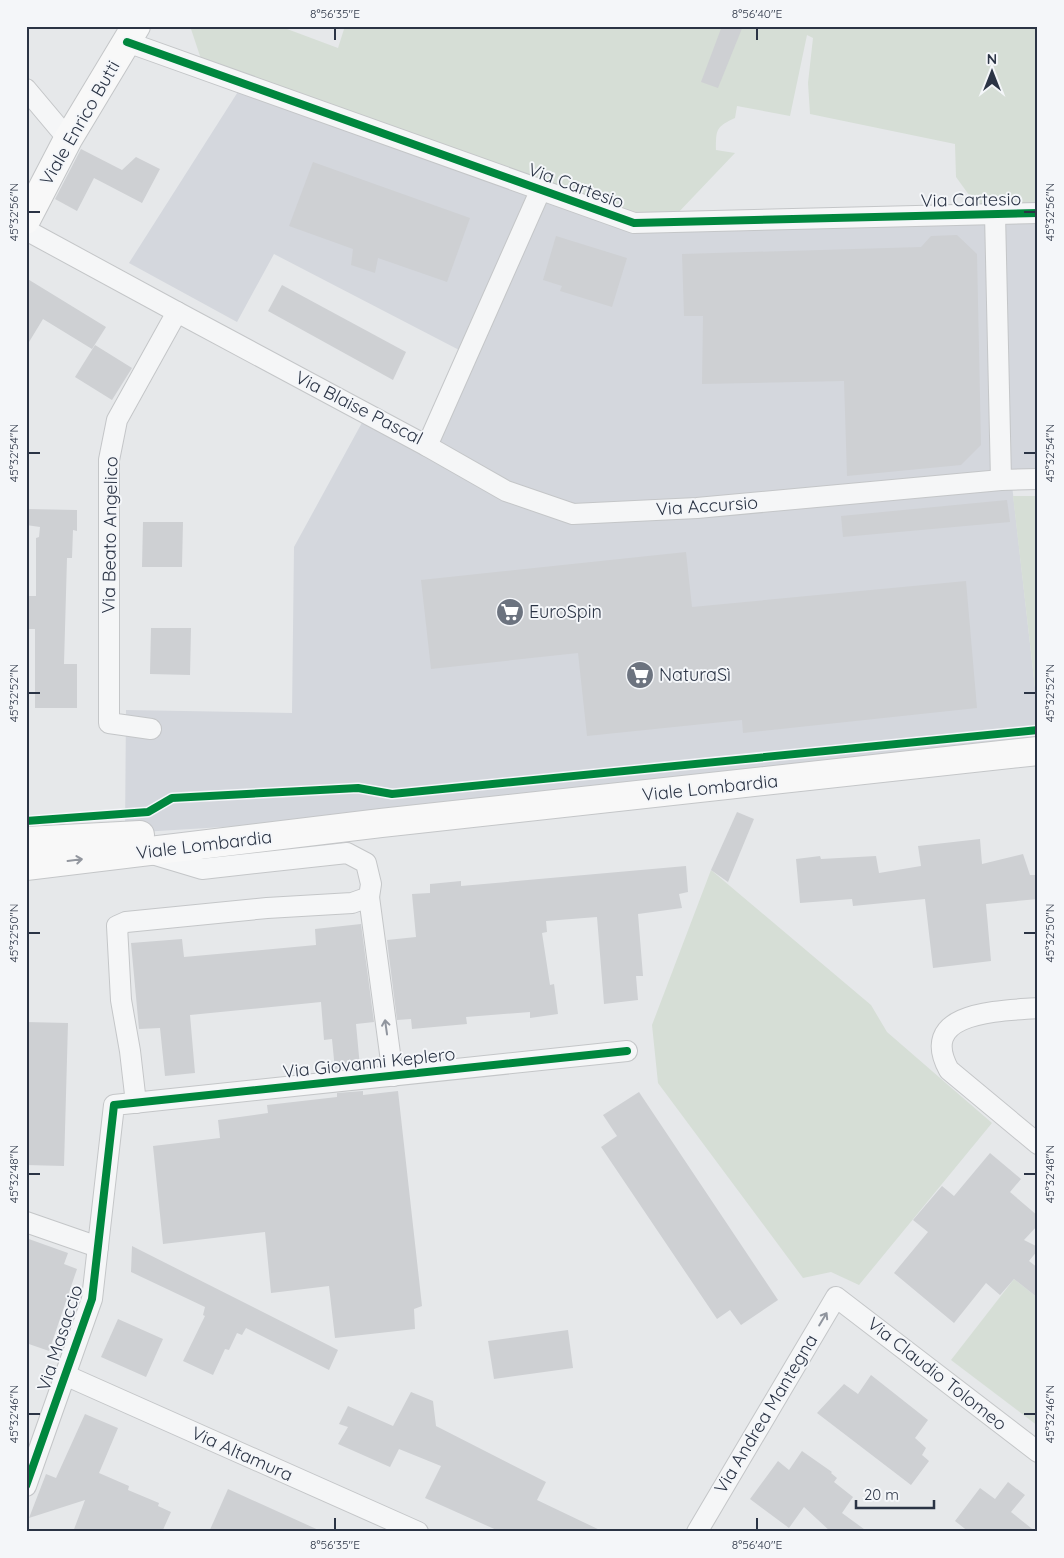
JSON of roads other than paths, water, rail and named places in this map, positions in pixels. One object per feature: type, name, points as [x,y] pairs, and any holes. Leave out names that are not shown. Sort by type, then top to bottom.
[{"type":"main road","name":"Viale Enrico Butti","points":[[26,220],[68,139],[132,34]]},
{"type":"main road","name":"Viale Lombardia","points":[[26,866],[381,824],[1038,752]]},
{"type":"main road","name":"Viale Lombardia","points":[[26,841],[381,824]]},
{"type":"street","name":"Via Cartesio","points":[[132,34],[634,223],[1038,213]]},
{"type":"street","points":[[26,90],[68,139]]},
{"type":"street","name":"Via Blaise Pascal","points":[[177,312],[427,446],[541,189]]},
{"type":"street","points":[[995,214],[1001,480]]},
{"type":"street","points":[[26,230],[177,312]]},
{"type":"street","name":"Via Beato Angelico","points":[[151,729],[109,723],[109,460],[117,420],[177,312]]},
{"type":"street","name":"Via Accursio","points":[[427,446],[506,491],[573,514],[697,508],[1001,480],[1038,479]]},
{"type":"street","points":[[145,852],[202,869],[347,853],[366,863],[371,884],[369,897],[393,1076]]},
{"type":"street","points":[[136,1103],[130,1050],[121,1000],[117,926],[126,922],[267,908],[352,904],[369,897]]},
{"type":"street","points":[[1038,1008],[978,1014],[958,1021],[943,1038],[941,1049],[949,1070],[1038,1144]]},
{"type":"street","name":"Via Giovanni Keplero","points":[[114,1105],[627,1051]]},
{"type":"street","name":"Via Masaccio","points":[[26,1486],[92,1299],[114,1105]]},
{"type":"street","points":[[26,1222],[98,1247]]},
{"type":"street","name":"Via Claudio Tolomeo","points":[[836,1297],[1038,1452]]},
{"type":"street","name":"Via Andrea Mantegna","points":[[701,1530],[836,1297]]},
{"type":"street","name":"Via Altamura","points":[[65,1375],[418,1532]]},
{"type":"place","name":"EuroSpin","points":[[510,612]]},
{"type":"place","name":"NaturaSì","points":[[640,675]]}]
